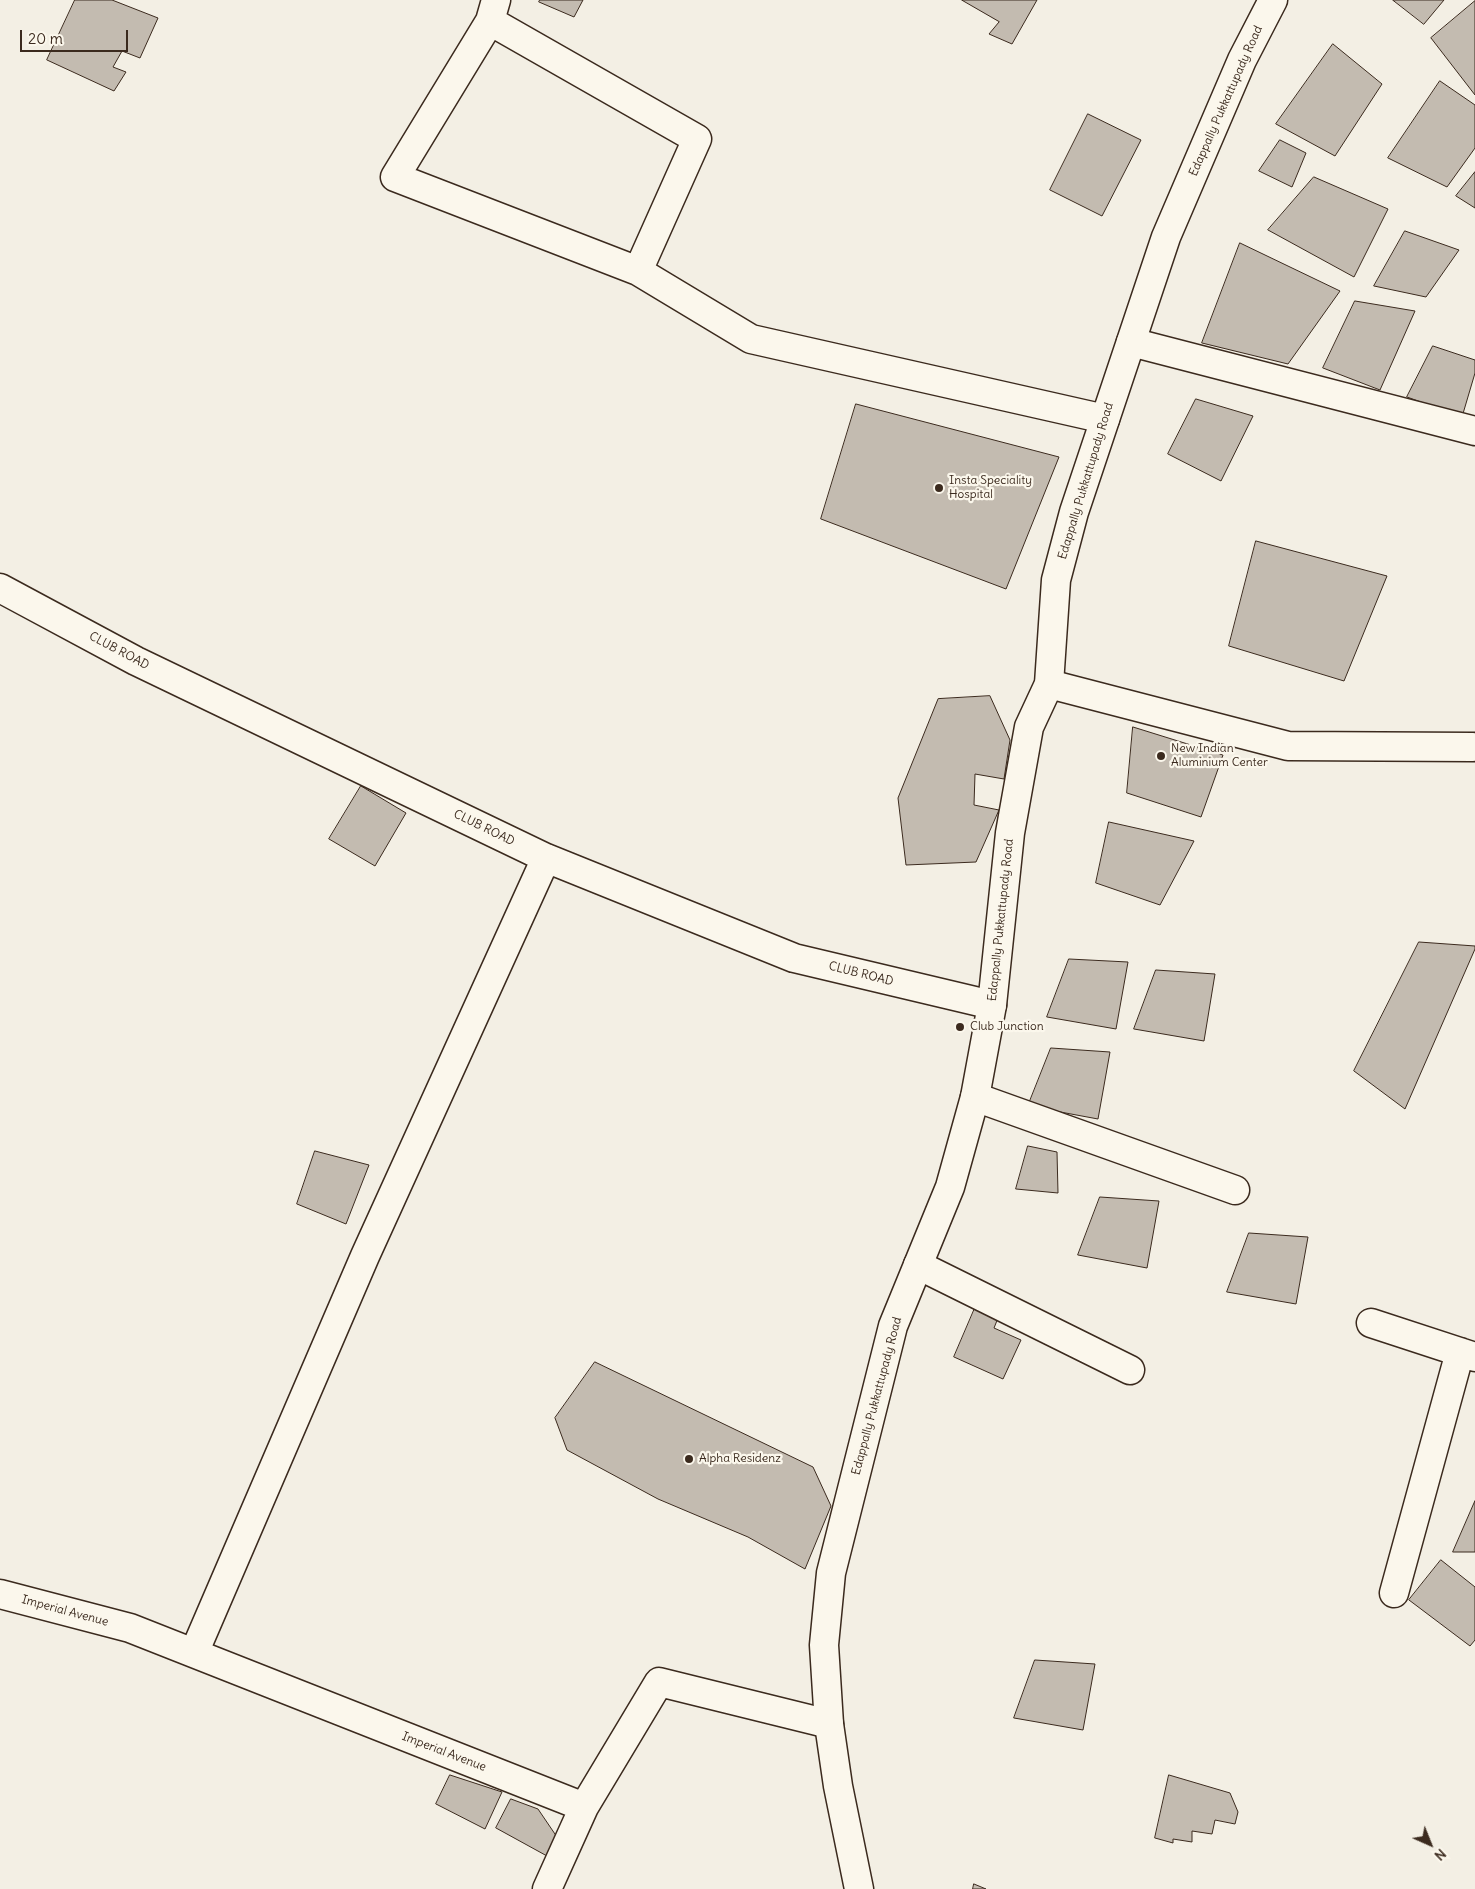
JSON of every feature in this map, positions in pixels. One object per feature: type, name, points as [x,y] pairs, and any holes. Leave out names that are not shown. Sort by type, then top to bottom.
[{"type":"street","name":"Edappally Pukkattupady Road","points":[[859,1889],[838,1786],[829,1724],[824,1644],[831,1573],[893,1326],[950,1187],[975,1097],[992,1005],[1010,833],[1029,727],[1049,684],[1056,580],[1074,512],[1166,237],[1242,60],[1273,0]]},
{"type":"street","points":[[638,271],[697,139],[493,11],[395,177],[638,271],[751,339],[1105,419]]},
{"type":"street","points":[[1131,342],[1475,431]]},
{"type":"street","name":"CLUB ROAD","points":[[0,588],[136,661],[546,858],[794,958],[992,1005]]},
{"type":"street","points":[[1049,684],[1288,746],[1473,747]]},
{"type":"street","points":[[194,1654],[365,1256],[546,858]]},
{"type":"street","points":[[975,1097],[1235,1190]]},
{"type":"street","points":[[918,1265],[1130,1370]]},
{"type":"street","points":[[1371,1323],[1468,1354],[1394,1593]]},
{"type":"street","name":"Imperial Avenue","points":[[0,1594],[130,1628],[584,1807]]},
{"type":"street","points":[[547,1889],[584,1807],[659,1682],[829,1724]]},
{"type":"building","points":[[75,0],[112,0],[158,18],[140,58],[122,51],[113,67],[126,72],[114,91],[47,60]]},
{"type":"building","points":[[540,0],[583,0],[574,17],[539,2]]},
{"type":"building","points":[[962,0],[1037,0],[1012,44],[989,34],[999,22]]},
{"type":"building","points":[[1393,0],[1444,0],[1424,24]]},
{"type":"building","points":[[1475,1],[1475,95],[1431,38]]},
{"type":"building","points":[[1333,44],[1382,84],[1335,156],[1276,124]]},
{"type":"building","points":[[1440,81],[1475,105],[1475,148],[1447,187],[1388,158]]},
{"type":"building","points":[[1088,114],[1141,140],[1102,216],[1050,190]]},
{"type":"building","points":[[1280,140],[1306,153],[1292,187],[1259,171]]},
{"type":"building","points":[[1475,172],[1475,208],[1456,196]]},
{"type":"building","points":[[1314,177],[1388,209],[1354,277],[1268,230]]},
{"type":"building","points":[[1405,231],[1459,250],[1426,297],[1374,286]]},
{"type":"building","points":[[1240,243],[1340,291],[1288,364],[1202,343]]},
{"type":"building","points":[[1355,301],[1415,311],[1380,390],[1323,368]]},
{"type":"building","points":[[1433,346],[1475,360],[1475,373],[1462,417],[1407,397]]},
{"type":"building","points":[[1196,399],[1253,416],[1221,481],[1168,454]]},
{"type":"building","name":"Insta Speciality Hospital","points":[[856,404],[1059,457],[1006,589],[821,519]]},
{"type":"building","points":[[1256,541],[1387,576],[1344,681],[1229,646]]},
{"type":"building","points":[[990,696],[1010,740],[1004,779],[975,774],[974,805],[999,810],[976,862],[906,865],[898,798],[938,699]]},
{"type":"building","points":[[1133,727],[1223,755],[1201,817],[1127,793]]},
{"type":"building","points":[[361,786],[406,813],[375,866],[329,839]]},
{"type":"building","points":[[1109,822],[1194,841],[1160,905],[1096,883]]},
{"type":"building","points":[[1419,942],[1475,946],[1475,949],[1405,1109],[1354,1071]]},
{"type":"building","points":[[1069,959],[1128,962],[1116,1029],[1047,1017]]},
{"type":"building","points":[[1156,970],[1215,974],[1204,1041],[1134,1029]]},
{"type":"building","points":[[1051,1048],[1110,1052],[1098,1119],[1028,1106]]},
{"type":"building","points":[[1028,1146],[1057,1152],[1058,1193],[1016,1189]]},
{"type":"building","points":[[315,1151],[369,1165],[346,1224],[297,1204]]},
{"type":"building","points":[[1100,1197],[1159,1201],[1147,1268],[1078,1255]]},
{"type":"building","points":[[1249,1233],[1308,1237],[1296,1304],[1227,1292]]},
{"type":"building","points":[[975,1308],[998,1318],[994,1328],[1021,1340],[1003,1379],[954,1357]]},
{"type":"building","name":"Alpha Residenz","points":[[595,1362],[813,1467],[831,1506],[805,1569],[748,1537],[658,1499],[567,1450],[555,1418]]},
{"type":"building","points":[[1475,1501],[1475,1552],[1453,1552]]},
{"type":"building","points":[[1441,1560],[1475,1587],[1475,1640],[1470,1646],[1409,1600]]},
{"type":"building","points":[[1035,1660],[1095,1664],[1083,1730],[1014,1718]]},
{"type":"building","points":[[450,1775],[502,1792],[485,1829],[436,1804]]},
{"type":"building","points":[[1169,1775],[1230,1793],[1238,1812],[1235,1824],[1215,1820],[1212,1834],[1192,1831],[1192,1842],[1173,1839],[1173,1843],[1155,1838]]},
{"type":"building","points":[[511,1799],[538,1809],[557,1837],[547,1856],[496,1828]]},
{"type":"building","points":[[974,1884],[986,1889],[973,1889]]},
{"type":"place","name":"Insta Speciality Hospital","points":[[939,488]]},
{"type":"place","name":"New Indian Aluminium Center","points":[[1161,756]]},
{"type":"place","name":"Club Junction","points":[[960,1027]]},
{"type":"place","name":"Alpha Residenz","points":[[689,1459]]}]
